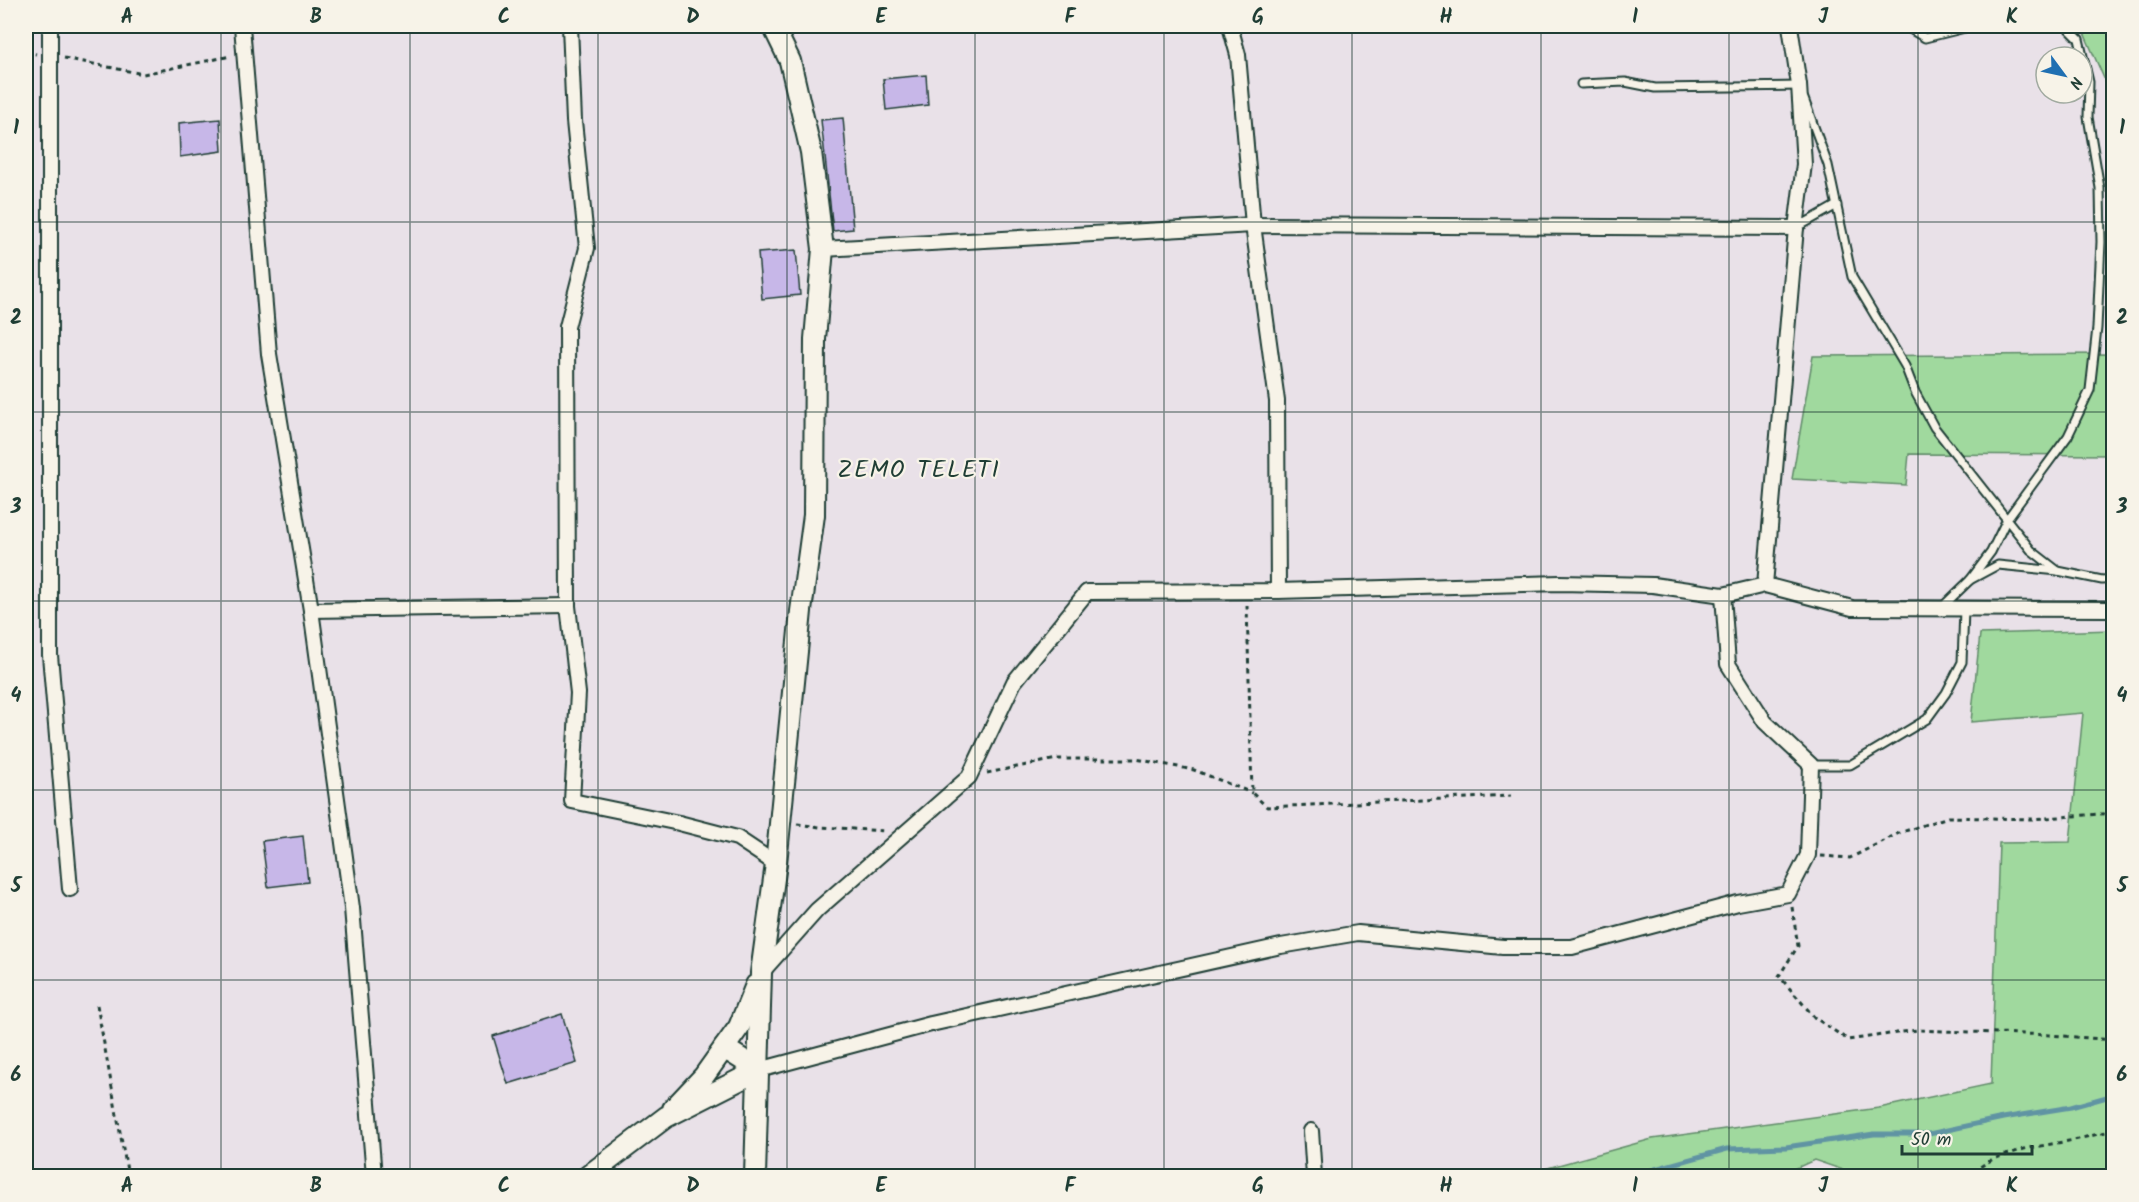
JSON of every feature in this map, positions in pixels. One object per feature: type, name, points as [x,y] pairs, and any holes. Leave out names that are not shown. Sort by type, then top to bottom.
[{"type":"street","points":[[50,26],[50,655],[70,889]]},
{"type":"street","points":[[242,26],[269,354],[311,610],[352,908],[374,1176]]},
{"type":"street","points":[[570,26],[574,122],[587,248],[567,327],[568,606],[579,693],[572,801],[679,823],[736,838],[776,864]]},
{"type":"street","points":[[755,1176],[761,973],[776,864],[801,611],[814,515],[815,339],[823,249],[811,152],[790,61],[773,26]]},
{"type":"street","points":[[1230,26],[1238,55],[1253,225],[1277,401],[1278,591]]},
{"type":"street","points":[[1766,585],[1796,228],[1804,164],[1799,85],[1790,26]]},
{"type":"street","points":[[823,249],[1253,225],[1796,228]]},
{"type":"street","points":[[588,1176],[666,1117],[704,1076],[739,1027],[761,973],[817,910],[969,777],[1014,682],[1088,592],[1278,591],[1560,583],[1653,585],[1723,595],[1766,585],[1852,608],[2114,609]]},
{"type":"street","points":[[666,1117],[759,1070],[931,1024],[1281,946],[1358,933],[1503,947],[1572,947],[1738,903],[1788,894],[1808,855],[1811,765],[1765,722],[1728,664],[1723,595]]},
{"type":"street","points":[[311,610],[568,606]]},
{"type":"street","points":[[724,1048],[759,1070]]},
{"type":"street","points":[[1311,1131],[1314,1176]]},
{"type":"lane","points":[[1905,26],[1924,38],[1972,26]]},
{"type":"lane","points":[[1939,610],[1970,580],[1991,552],[2007,519],[2068,436],[2090,390],[2097,328],[2101,242],[2100,189],[2088,117],[2089,82],[2079,39],[2066,26]]},
{"type":"lane","points":[[1581,84],[1625,82],[1655,88],[1799,85],[1828,165],[1852,276],[1905,366],[1915,392],[1934,427],[2031,550],[2058,571]]},
{"type":"lane","points":[[1796,228],[1837,205]]},
{"type":"lane","points":[[1970,580],[1998,565],[2058,571],[2102,580],[2114,579]]},
{"type":"lane","points":[[1811,765],[1851,765],[1927,719],[1946,693],[1962,662],[1964,610]]},
{"type":"path","points":[[26,52],[143,74],[244,53]]},
{"type":"path","points":[[1247,591],[1252,793]]},
{"type":"path","points":[[969,777],[1057,759],[1136,759],[1194,770],[1252,793],[1267,807],[1511,796]]},
{"type":"path","points":[[1808,855],[1850,858],[1899,833],[1948,817],[2032,819],[2114,813]]},
{"type":"path","points":[[780,821],[820,828],[904,832]]},
{"type":"path","points":[[1788,894],[1794,910],[1798,946],[1779,976],[1815,1018],[1848,1040],[1917,1029],[2114,1040]]},
{"type":"path","points":[[97,1005],[128,1176]]},
{"type":"path","points":[[1965,1176],[1993,1159],[2024,1149],[2114,1130]]},
{"type":"green space","points":[[2081,26],[2113,26],[2113,223],[2110,92],[2094,56],[2094,45],[2089,45]]},
{"type":"green space","points":[[2113,354],[2113,455],[1909,454],[1906,485],[1792,479],[1813,356]]},
{"type":"green space","points":[[2113,630],[2113,1176],[1861,1176],[1814,1160],[1779,1176],[1519,1176],[1652,1139],[1879,1108],[1991,1084],[1999,843],[2070,842],[2083,713],[1971,722],[1980,634]]},
{"type":"building","points":[[926,75],[928,105],[886,110],[883,79]]},
{"type":"building","points":[[843,118],[853,229],[833,231],[821,120]]},
{"type":"building","points":[[220,119],[222,151],[180,157],[179,123]]},
{"type":"building","points":[[796,250],[800,295],[762,299],[758,253]]},
{"type":"building","points":[[303,836],[308,882],[268,887],[262,841]]},
{"type":"building","points":[[562,1014],[577,1063],[508,1084],[493,1036]]},
{"type":"waterway","points":[[1630,1176],[1727,1149],[1786,1147],[1874,1134],[1929,1134],[2003,1118],[2071,1107],[2114,1095]]},
{"type":"district","name":"ZEMO TELETI","points":[[919,470]]}]
